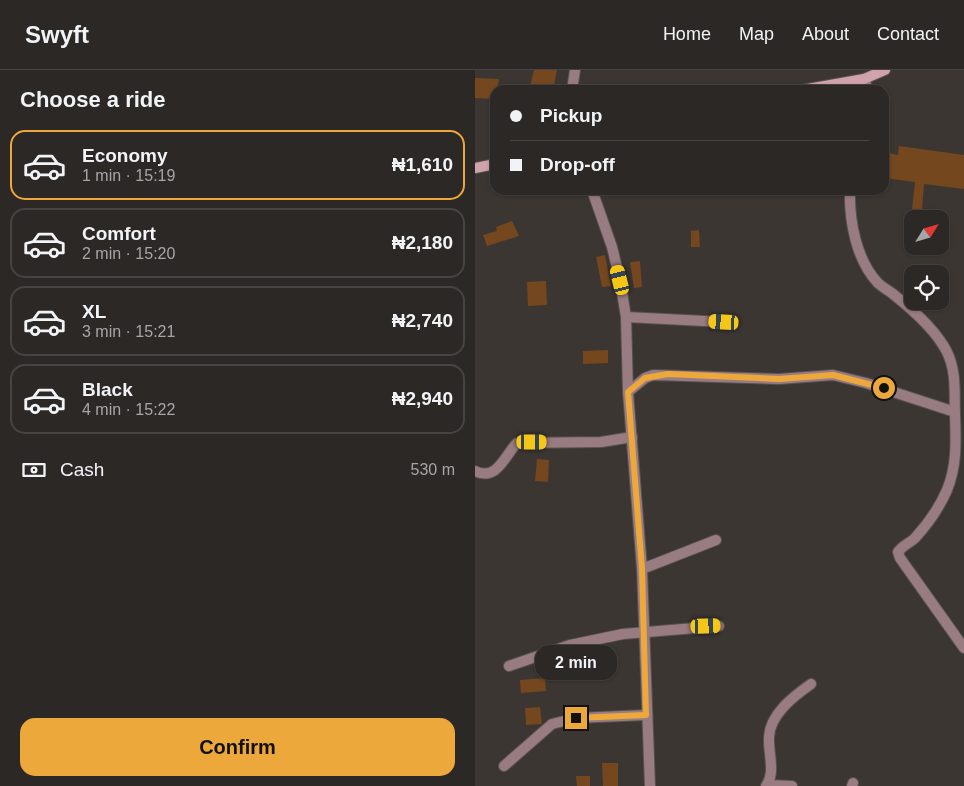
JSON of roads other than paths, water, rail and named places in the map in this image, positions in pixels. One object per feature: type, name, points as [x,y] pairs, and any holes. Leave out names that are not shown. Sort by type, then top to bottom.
[{"type":"main road","points":[[828,85],[864,78],[885,70]]},
{"type":"main road","points":[[475,168],[490,165]]},
{"type":"street","points":[[573,85],[575,70]]},
{"type":"street","points":[[864,78],[866,85]]},
{"type":"street","points":[[594,195],[612,247],[626,317],[628,392],[642,569],[650,786]]},
{"type":"street","points":[[850,195],[852,223],[861,253],[870,272],[878,284],[909,308],[939,340],[947,352],[960,395],[955,412],[957,448],[947,490],[921,530],[898,552],[900,558],[964,648]]},
{"type":"street","points":[[626,317],[724,322]]},
{"type":"street","points":[[628,392],[645,378],[653,375],[779,379],[833,375],[866,383],[955,412]]},
{"type":"street","points":[[475,471],[479,473],[495,470],[505,462],[511,449],[517,443],[601,442],[632,437]]},
{"type":"street","points":[[642,569],[716,540]]},
{"type":"street","points":[[509,666],[570,645],[644,631],[719,626]]},
{"type":"street","points":[[792,786],[767,786],[771,776],[769,736],[772,725],[792,697],[811,684]]},
{"type":"street","points":[[505,766],[552,724],[576,718],[646,715]]}]
